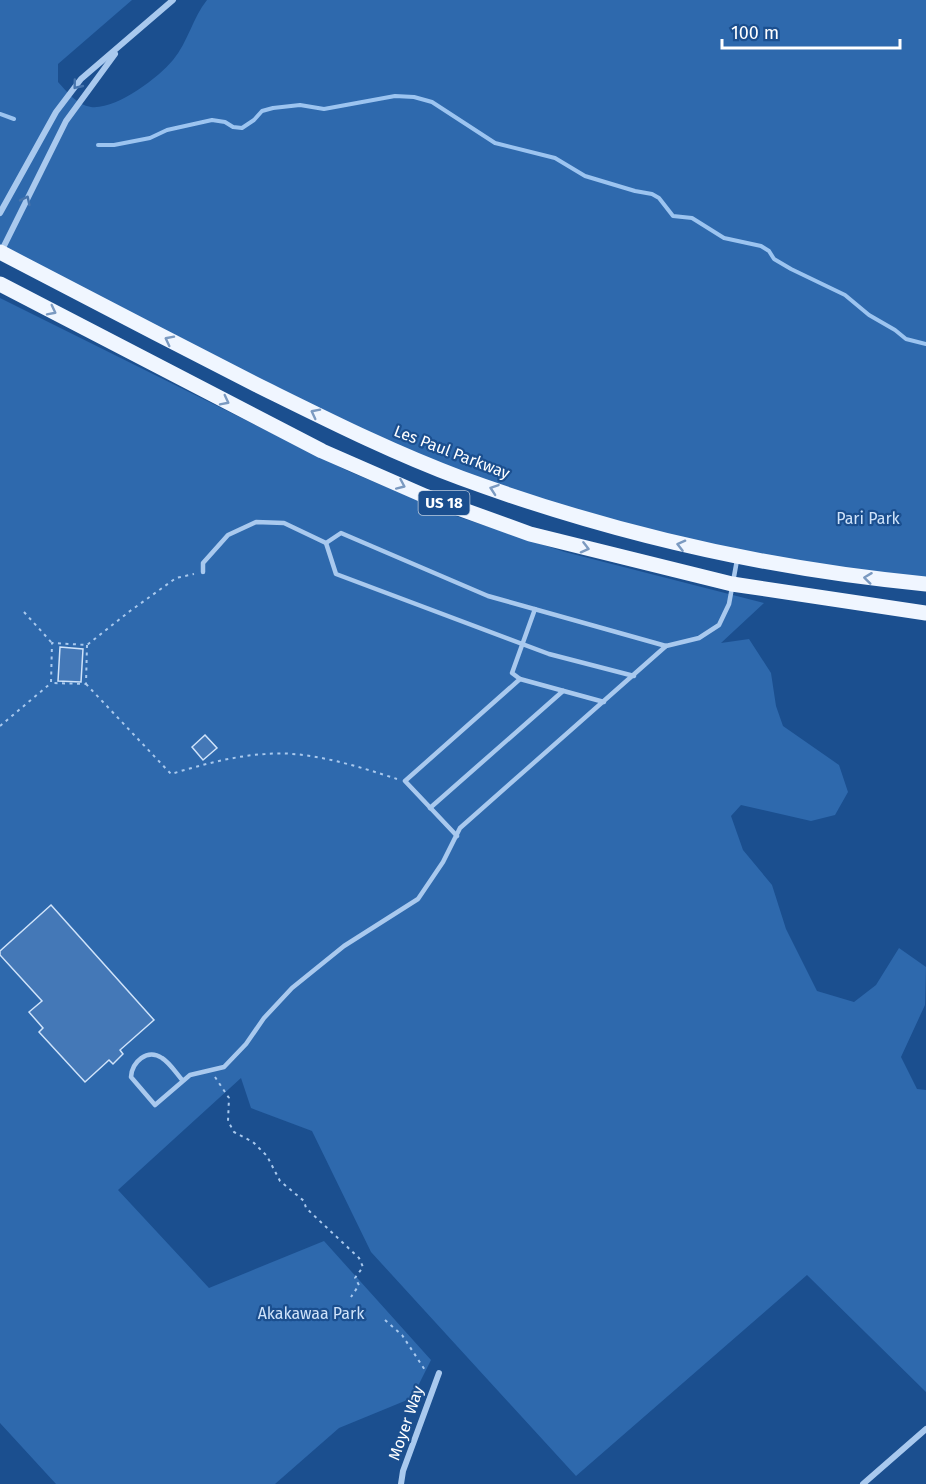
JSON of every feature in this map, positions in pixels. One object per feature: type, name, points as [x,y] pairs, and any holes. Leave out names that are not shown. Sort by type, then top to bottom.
[{"type":"main road","name":"Les Paul Parkway","points":[[0,253],[346,429],[460,477],[583,519],[689,547],[865,578],[926,584]]},
{"type":"main road","name":"US 18","points":[[0,284],[321,451],[425,496],[530,534],[732,584],[926,612]]},
{"type":"street","points":[[0,213],[56,112],[81,79],[173,0]]},
{"type":"street","points":[[0,253],[66,121],[120,46]]},
{"type":"street","name":"Moyer Way","points":[[402,1484],[403,1471],[439,1373]]},
{"type":"street","points":[[863,1484],[926,1429]]},
{"type":"lane","points":[[203,572],[203,563],[228,535],[256,522],[284,523],[326,543],[336,573],[549,654],[634,676]]},
{"type":"lane","points":[[326,543],[341,533],[488,596],[666,646],[699,638],[719,625],[729,604],[738,557]]},
{"type":"lane","points":[[535,609],[512,673],[520,679],[604,702]]},
{"type":"lane","points":[[183,1081],[166,1060],[159,1056],[139,1059],[131,1069],[131,1077],[155,1105],[183,1081],[190,1075],[224,1067],[292,988],[344,946],[418,899],[443,862],[460,828],[666,646]]},
{"type":"lane","points":[[456,836],[405,781],[520,679]]},
{"type":"lane","points":[[430,808],[563,691]]},
{"type":"path","points":[[51,643],[87,645],[176,578],[203,572]]},
{"type":"path","points":[[24,612],[51,643],[51,683]]},
{"type":"path","points":[[87,645],[86,684],[171,774],[204,764],[267,753],[303,756],[362,767],[405,781]]},
{"type":"path","points":[[0,726],[51,683],[86,684]]},
{"type":"path","points":[[210,1070],[229,1098],[228,1121],[234,1132],[253,1142],[267,1156],[280,1181],[304,1201],[306,1208],[359,1258],[363,1267],[355,1278],[359,1285],[351,1297]]},
{"type":"path","points":[[385,1320],[402,1335],[425,1370]]},
{"type":"green space","name":"Pari Park","points":[[0,0],[132,0],[58,64],[58,82],[69,94],[86,106],[101,107],[124,98],[147,84],[173,60],[207,0],[926,0],[926,581],[691,544],[466,476],[374,437],[0,249]]},
{"type":"green space","name":"Akakawaa Park","points":[[0,298],[348,471],[456,516],[565,552],[764,603],[721,643],[749,639],[771,673],[776,706],[783,726],[839,765],[848,792],[835,815],[811,821],[741,805],[731,816],[743,850],[772,885],[786,929],[817,991],[854,1002],[876,985],[899,948],[926,967],[925,1005],[901,1057],[917,1089],[926,1090],[926,1392],[807,1275],[576,1476],[371,1252],[312,1131],[251,1108],[241,1078],[118,1190],[209,1288],[324,1241],[431,1360],[412,1398],[339,1428],[275,1484],[56,1484],[0,1423]]},
{"type":"building","points":[[60,647],[83,649],[81,682],[58,681]]},
{"type":"building","points":[[205,735],[217,748],[203,760],[192,747]]},
{"type":"building","points":[[51,905],[154,1020],[120,1050],[123,1054],[113,1064],[109,1060],[85,1082],[39,1032],[43,1028],[29,1012],[42,1001],[0,955],[0,951]]},
{"type":"waterway","points":[[98,145],[114,145],[150,138],[167,130],[212,120],[242,128],[262,111],[273,108],[300,105],[324,109],[395,96],[414,97],[432,102],[495,143],[555,158],[585,176],[652,194],[659,198],[673,216],[692,218],[724,238],[761,246],[769,251],[774,259],[791,269],[845,295],[869,315],[906,339],[926,344]]},
{"type":"waterway","points":[[0,114],[14,119]]}]
